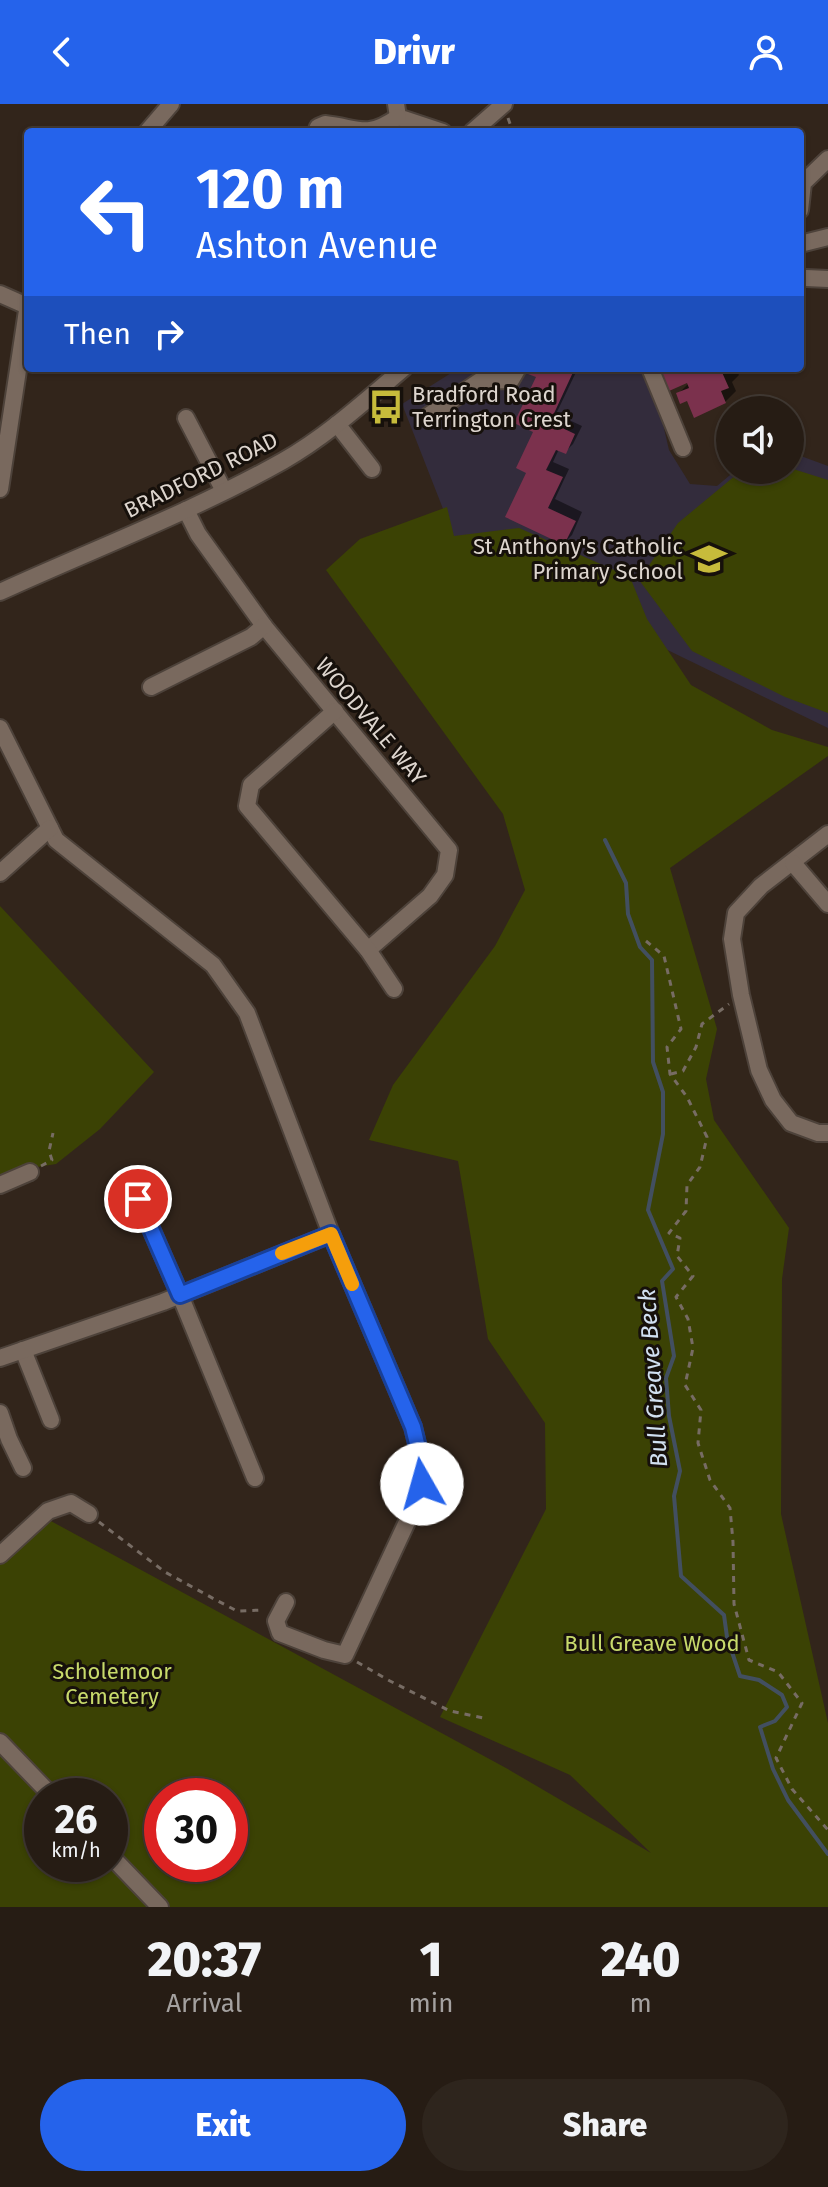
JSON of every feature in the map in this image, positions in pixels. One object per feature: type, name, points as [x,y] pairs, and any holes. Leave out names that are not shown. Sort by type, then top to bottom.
[{"type":"street","points":[[150,128],[171,104]]},
{"type":"street","points":[[477,128],[504,104]]},
{"type":"street","points":[[383,128],[397,111],[435,128]]},
{"type":"street","points":[[318,128],[325,124],[346,128]]},
{"type":"street","points":[[804,182],[828,159]]},
{"type":"street","points":[[804,243],[828,237]]},
{"type":"street","points":[[806,278],[828,279]]},
{"type":"street","points":[[0,294],[24,303]]},
{"type":"street","points":[[0,489],[24,331]]},
{"type":"street","name":"BRADFORD ROAD","points":[[0,592],[186,510],[285,460],[337,424],[399,372]]},
{"type":"street","points":[[428,416],[480,381],[511,380],[516,372]]},
{"type":"street","points":[[652,372],[683,448]]},
{"type":"street","points":[[186,418],[224,491]]},
{"type":"street","points":[[337,424],[372,469]]},
{"type":"street","name":"WOODVALE WAY","points":[[186,510],[198,534],[264,626],[449,850],[445,875],[430,896],[368,950]]},
{"type":"street","points":[[151,687],[251,637],[264,626]]},
{"type":"street","points":[[335,711],[251,785],[247,806],[368,950],[394,989]]},
{"type":"street","points":[[0,728],[56,840],[213,965],[247,1013],[331,1234],[413,1427],[421,1460],[422,1484],[345,1655],[280,1633],[276,1621],[286,1602]]},
{"type":"street","points":[[0,873],[50,828]]},
{"type":"street","points":[[828,834],[761,886],[736,913],[732,939],[741,995],[759,1070],[773,1100],[791,1123],[818,1133],[828,1133]]},
{"type":"street","points":[[793,863],[828,904]]},
{"type":"street","points":[[0,1185],[30,1172]]},
{"type":"street","points":[[138,1199],[255,1478]]},
{"type":"street","points":[[0,1358],[180,1295],[331,1234]]},
{"type":"street","points":[[23,1350],[51,1420]]},
{"type":"street","points":[[0,1413],[23,1468]]},
{"type":"street","points":[[0,1555],[48,1511],[71,1503],[89,1514]]},
{"type":"street","points":[[0,1742],[35,1778]]},
{"type":"street","points":[[128,1874],[160,1907]]},
{"type":"path","points":[[646,941],[664,956],[681,1029],[667,1047],[670,1074],[687,1097],[707,1137],[700,1167],[687,1185],[686,1211],[669,1233],[680,1238],[677,1256],[693,1276],[676,1297],[688,1319],[693,1348],[685,1385],[701,1410],[698,1443],[710,1480],[730,1508],[734,1604],[749,1660],[778,1672],[802,1703],[776,1758],[792,1789],[828,1830]]},
{"type":"path","points":[[670,1074],[683,1071],[696,1047],[702,1024],[741,995]]},
{"type":"path","points":[[30,1172],[52,1160],[49,1151],[53,1133]]},
{"type":"path","points":[[89,1514],[165,1572],[237,1611],[263,1609],[276,1621]]},
{"type":"path","points":[[345,1655],[450,1711],[488,1719]]},
{"type":"shaded area","name":"St Anthony's Catholic Primary School","points":[[453,372],[651,372],[669,450],[690,484],[804,484],[804,457],[828,466],[828,728],[647,640],[456,542],[402,404]]},
{"type":"green space","points":[[804,472],[828,480],[828,713],[785,697],[692,651],[639,580],[678,523],[725,484],[804,484]]},
{"type":"green space","name":"Bull Greave Wood","points":[[447,507],[454,536],[519,528],[630,577],[647,619],[691,685],[772,730],[828,747],[828,756],[670,868],[717,1029],[706,1079],[714,1120],[789,1228],[782,1279],[781,1514],[828,1723],[828,1907],[0,1907],[0,1565],[49,1520],[506,1768],[651,1853],[570,1775],[440,1717],[546,1509],[545,1423],[488,1339],[458,1161],[369,1140],[393,1085],[495,946],[525,890],[503,814],[326,570],[360,539]]},
{"type":"green space","points":[[0,906],[154,1072],[100,1129],[56,1164],[31,1168],[0,1182]]},
{"type":"building","points":[[573,372],[550,422],[575,434],[566,454],[556,450],[546,470],[563,477],[548,508],[576,521],[564,545],[505,517],[526,473],[516,468],[533,432],[514,423],[536,377],[528,374]]},
{"type":"building","points":[[661,372],[722,372],[729,388],[721,391],[723,396],[716,396],[716,408],[694,418],[687,401],[680,404],[676,393],[689,388],[687,383],[669,391]]},
{"type":"waterway","name":"Bull Greave Beck","points":[[605,840],[626,883],[628,914],[640,947],[652,960],[653,1062],[663,1092],[663,1134],[648,1210],[673,1269],[662,1281],[674,1356],[666,1378],[669,1416],[680,1471],[674,1496],[681,1576],[724,1615],[727,1637],[740,1676],[759,1680],[782,1695],[787,1707],[775,1721],[760,1727],[773,1769],[788,1800],[828,1854]]},
{"type":"slow traffic","points":[[282,1253],[331,1234],[352,1284]]},
{"type":"place","name":"Bradford Road Terrington Crest","points":[[386,407]]},
{"type":"place","name":"St Anthony's Catholic Primary School","points":[[709,559]]},
{"type":"route","points":[[138,1199],[180,1295],[331,1234],[413,1427],[421,1460],[422,1484]]},
{"type":"park label","name":"Scholemoor Cemetery","points":[[112,1684]]}]
